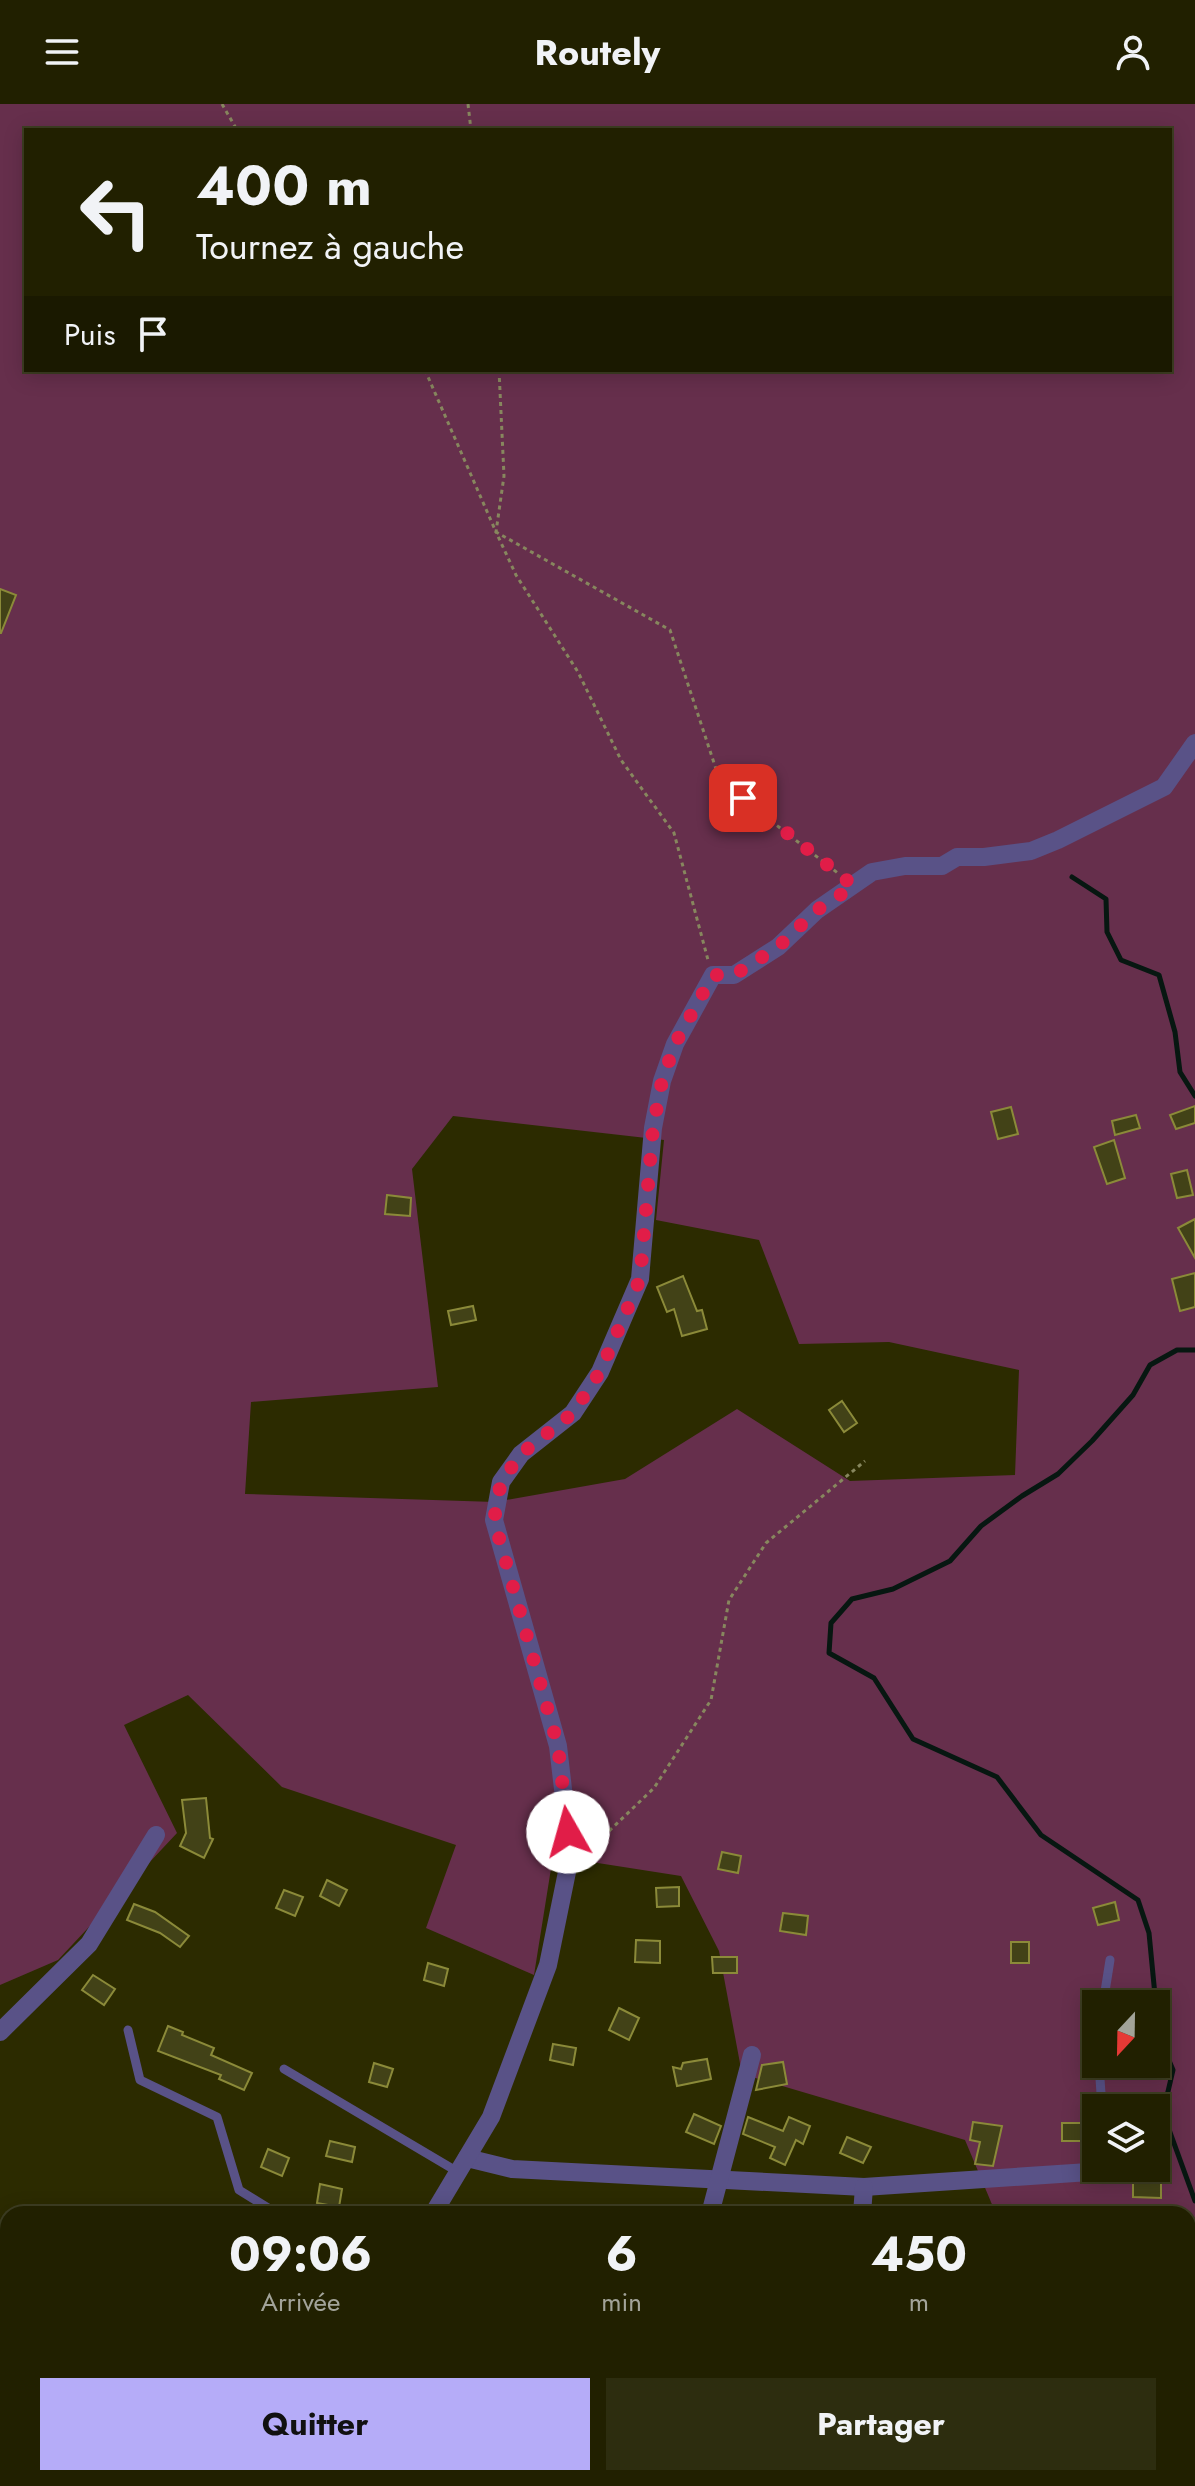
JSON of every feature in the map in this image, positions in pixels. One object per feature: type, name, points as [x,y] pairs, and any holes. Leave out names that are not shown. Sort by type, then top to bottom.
[{"type":"street","points":[[438,2206],[491,2117],[548,1965],[567,1872],[568,1832],[558,1746],[494,1520],[501,1482],[521,1454],[573,1413],[600,1372],[640,1279],[653,1128],[662,1081],[675,1044],[713,975],[734,975],[778,947],[817,910],[872,872],[905,866],[942,866],[957,857],[1031,851],[1164,787],[1195,743]]},
{"type":"street","points":[[0,2032],[89,1944],[156,1835]]},
{"type":"street","points":[[712,2206],[752,2055]]},
{"type":"street","points":[[463,2165],[864,2187],[1082,2172]]},
{"type":"street","points":[[863,2206],[864,2187]]},
{"type":"lane","points":[[1105,1990],[1110,1960]]},
{"type":"lane","points":[[128,2030],[140,2080],[217,2117],[239,2190],[265,2206]]},
{"type":"lane","points":[[284,2069],[463,2165]]},
{"type":"path","points":[[222,104],[236,128]]},
{"type":"path","points":[[468,104],[471,128]]},
{"type":"path","points":[[426,372],[516,575],[578,672],[621,760],[674,833],[713,975]]},
{"type":"path","points":[[496,532],[504,476],[499,372]]},
{"type":"path","points":[[496,532],[670,630],[720,781],[854,886]]},
{"type":"path","points":[[567,1872],[654,1788],[711,1700],[729,1600],[766,1543],[865,1461]]},
{"type":"shaded area","points":[[0,104],[1195,104],[1195,2206],[993,2206],[965,2140],[742,2074],[719,1951],[681,1876],[553,1856],[534,1975],[426,1928],[456,1845],[282,1787],[188,1695],[124,1725],[177,1833],[58,1960],[0,1985]],"holes":[[[453,1116],[664,1140],[656,1220],[759,1240],[799,1344],[889,1342],[1019,1370],[1015,1475],[850,1481],[737,1409],[625,1479],[495,1502],[245,1494],[251,1402],[438,1387],[412,1169]]]},
{"type":"building","points":[[0,589],[16,595],[1,633],[0,633]]},
{"type":"building","points":[[1195,1106],[1195,1123],[1176,1129],[1170,1115]]},
{"type":"building","points":[[1011,1107],[1018,1134],[998,1139],[991,1112]]},
{"type":"building","points":[[1136,1115],[1140,1128],[1115,1135],[1112,1121]]},
{"type":"building","points":[[1114,1140],[1125,1178],[1107,1184],[1094,1147]]},
{"type":"building","points":[[1187,1170],[1193,1195],[1177,1198],[1171,1174]]},
{"type":"building","points":[[387,1195],[411,1198],[410,1216],[385,1214]]},
{"type":"building","points":[[1195,1219],[1195,1258],[1178,1228]]},
{"type":"building","points":[[1195,1273],[1195,1307],[1180,1311],[1172,1279]]},
{"type":"building","points":[[683,1276],[697,1311],[702,1310],[707,1329],[682,1336],[674,1309],[667,1312],[657,1287]]},
{"type":"building","points":[[473,1306],[476,1320],[451,1325],[448,1311]]},
{"type":"building","points":[[842,1401],[857,1423],[844,1432],[829,1410]]},
{"type":"building","points":[[206,1798],[210,1838],[213,1839],[204,1858],[180,1846],[186,1833],[182,1800]]},
{"type":"building","points":[[722,1852],[741,1856],[738,1873],[718,1869]]},
{"type":"building","points":[[327,1880],[347,1890],[339,1906],[320,1896]]},
{"type":"building","points":[[679,1887],[679,1906],[657,1907],[656,1888]]},
{"type":"building","points":[[284,1890],[303,1897],[295,1916],[276,1908]]},
{"type":"building","points":[[1115,1902],[1119,1920],[1098,1925],[1093,1908]]},
{"type":"building","points":[[134,1904],[155,1912],[189,1936],[180,1947],[160,1933],[127,1920]]},
{"type":"building","points":[[783,1913],[808,1916],[806,1935],[780,1931]]},
{"type":"building","points":[[636,1940],[660,1941],[660,1963],[635,1962]]},
{"type":"building","points":[[1011,1942],[1029,1942],[1029,1963],[1011,1963]]},
{"type":"building","points":[[712,1957],[737,1957],[737,1973],[713,1973]]},
{"type":"building","points":[[428,1963],[448,1969],[444,1986],[424,1980]]},
{"type":"building","points":[[93,1975],[115,1989],[104,2005],[82,1990]]},
{"type":"building","points":[[619,2008],[639,2018],[629,2040],[609,2030]]},
{"type":"building","points":[[168,2026],[214,2048],[211,2055],[252,2073],[244,2090],[219,2079],[221,2075],[158,2051]]},
{"type":"building","points":[[553,2044],[576,2048],[573,2065],[550,2060]]},
{"type":"building","points":[[707,2059],[711,2079],[677,2086],[673,2067],[681,2069],[683,2063]]},
{"type":"building","points":[[783,2062],[787,2084],[756,2090],[762,2065]]},
{"type":"building","points":[[374,2063],[393,2069],[387,2087],[369,2082]]},
{"type":"building","points":[[694,2114],[721,2126],[714,2144],[686,2132]]},
{"type":"building","points":[[748,2117],[783,2131],[789,2117],[810,2126],[803,2144],[796,2140],[785,2165],[770,2158],[775,2147],[743,2134]]},
{"type":"building","points":[[973,2122],[1002,2126],[993,2166],[975,2164],[980,2142],[970,2140]]},
{"type":"building","points":[[1062,2123],[1082,2123],[1082,2141],[1062,2141]]},
{"type":"building","points":[[847,2137],[871,2147],[863,2163],[840,2153]]},
{"type":"building","points":[[330,2141],[355,2147],[352,2162],[326,2156]]},
{"type":"building","points":[[268,2149],[289,2158],[282,2176],[261,2167]]},
{"type":"building","points":[[1133,2182],[1161,2182],[1161,2198],[1133,2197]]},
{"type":"building","points":[[320,2184],[342,2189],[339,2206],[317,2203]]},
{"type":"waterway","points":[[1072,877],[1106,899],[1107,932],[1121,960],[1159,975],[1175,1032],[1180,1072],[1195,1096]]},
{"type":"waterway","points":[[1195,1350],[1177,1350],[1150,1365],[1133,1395],[1092,1441],[1058,1474],[981,1526],[950,1561],[893,1589],[852,1599],[831,1623],[829,1653],[874,1678],[913,1739],[997,1777],[1041,1835],[1138,1900],[1149,1933],[1159,2037],[1173,2070],[1163,2113],[1195,2201]]},
{"type":"route","points":[[568,1832],[558,1746],[494,1520],[501,1482],[521,1454],[573,1413],[600,1372],[640,1279],[653,1128],[662,1081],[675,1044],[704,989],[713,975],[734,975],[778,947],[817,910],[854,886],[743,798]]}]
